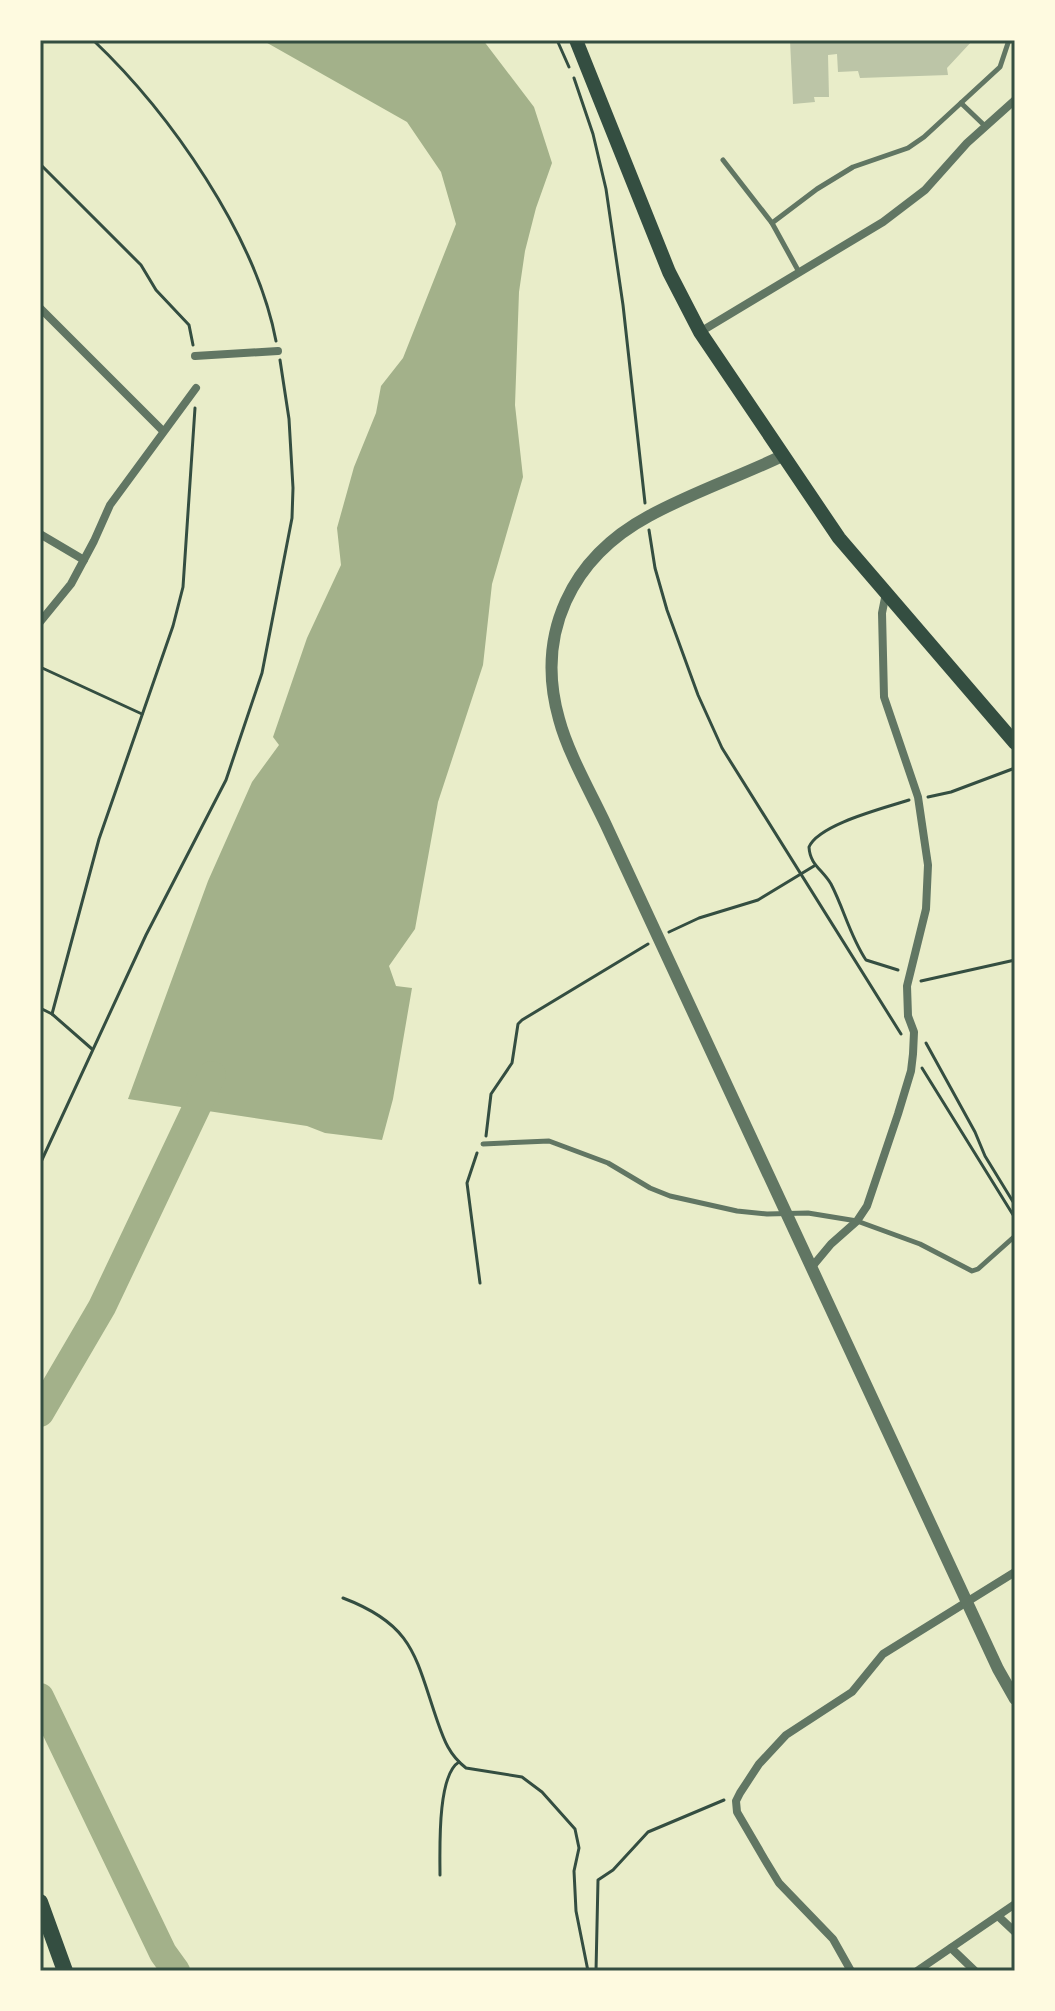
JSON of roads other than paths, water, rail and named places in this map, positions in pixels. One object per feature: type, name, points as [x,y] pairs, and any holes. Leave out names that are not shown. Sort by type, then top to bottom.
[{"type":"highway","points":[[40,1902],[65,1971]]},
{"type":"main road","points":[[576,40],[669,272],[700,332],[839,538],[1015,743]]},
{"type":"street","points":[[700,332],[883,222],[925,190],[985,127],[1015,101]]},
{"type":"street","points":[[40,308],[163,431]]},
{"type":"street","points":[[195,356],[278,351]]},
{"type":"street","points":[[40,622],[65,594],[110,505],[196,388]]},
{"type":"street","points":[[782,456],[647,517],[621,534],[589,562],[558,617],[550,659],[552,685],[559,722],[657,938],[998,1669],[1015,1699]]},
{"type":"street","points":[[40,534],[84,560]]},
{"type":"street","points":[[811,1269],[831,1244],[857,1221],[867,1206],[898,1114],[913,1054],[914,1032],[907,1008],[908,979],[926,909],[928,865],[918,797],[884,697],[882,613],[886,592]]},
{"type":"street","points":[[851,1971],[833,1939],[779,1883],[737,1812],[736,1801],[759,1764],[786,1735],[852,1692],[883,1654],[1015,1572]]},
{"type":"street","points":[[917,1971],[1015,1904]]},
{"type":"street","points":[[998,1916],[1015,1932]]},
{"type":"street","points":[[951,1948],[975,1971]]},
{"type":"lane","points":[[772,223],[853,167],[908,148],[941,124],[1000,67],[1009,40]]},
{"type":"lane","points":[[961,103],[985,127]]},
{"type":"lane","points":[[723,160],[772,223],[799,272]]},
{"type":"lane","points":[[483,1144],[549,1141],[608,1163],[670,1196],[728,1210],[808,1213],[857,1221],[920,1244],[972,1271],[1015,1236]]},
{"type":"waterway","points":[[40,1413],[102,1307],[212,1075]]},
{"type":"waterway","points":[[40,1697],[163,1953],[176,1971]]}]
